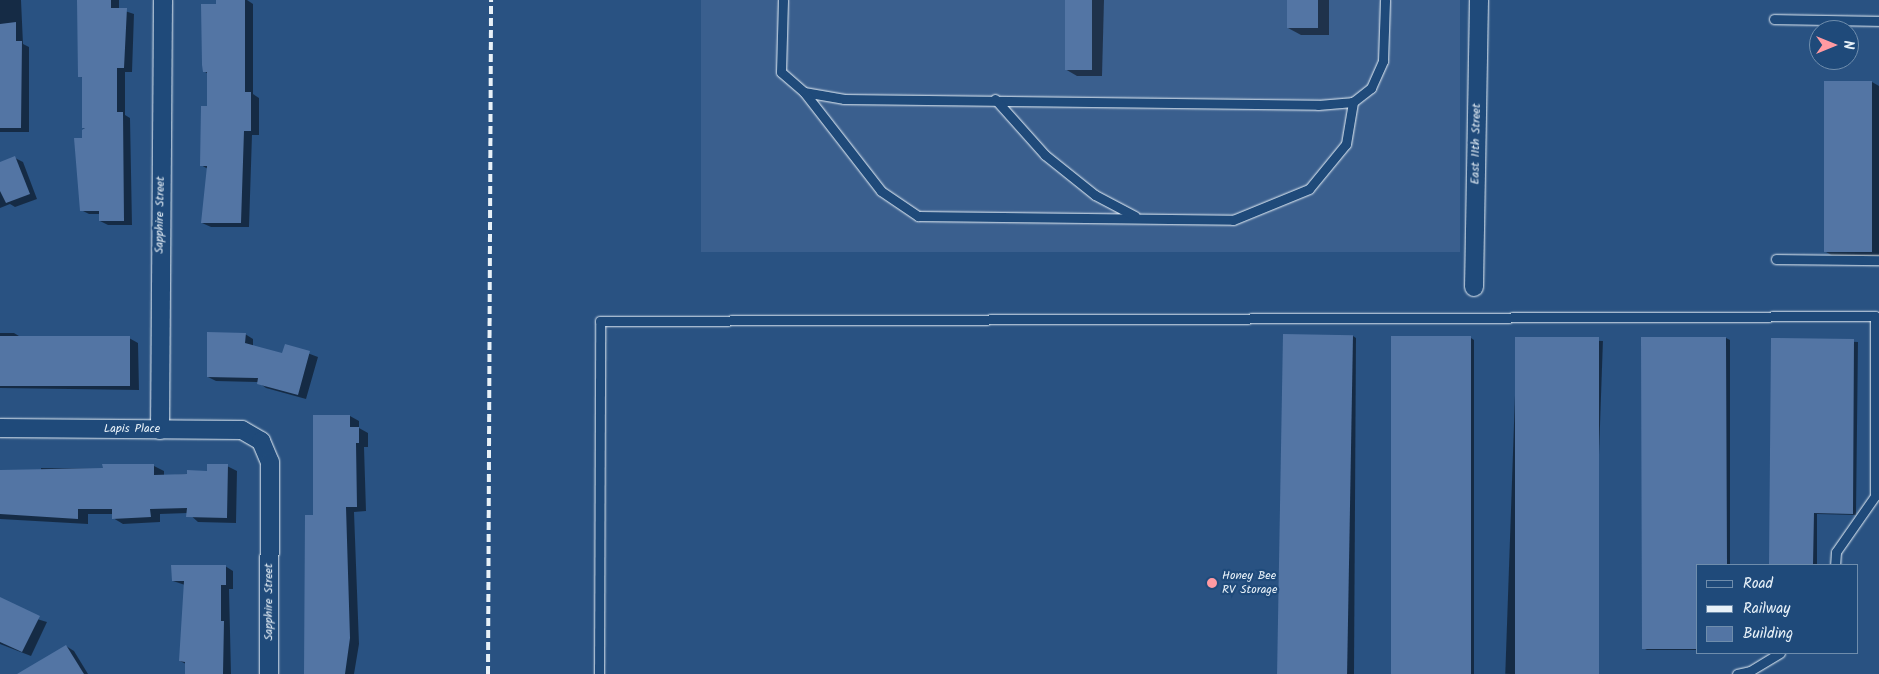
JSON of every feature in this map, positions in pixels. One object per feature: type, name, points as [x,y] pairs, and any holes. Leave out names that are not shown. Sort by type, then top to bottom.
[{"type":"street","name":"Sapphire Street","points":[[160,430],[163,0]]},
{"type":"street","name":"East 11th Street","points":[[1474,287],[1479,0]]},
{"type":"street","name":"Lapis Place","points":[[0,428],[242,430],[261,441]]},
{"type":"street","name":"Sapphire Street","points":[[261,441],[270,462],[269,674]]},
{"type":"lane","points":[[783,0],[781,72],[804,92],[881,191],[918,216],[1233,220],[1309,190],[1346,144],[1353,102]]},
{"type":"lane","points":[[804,92],[844,98],[1318,105],[1353,102],[1371,88],[1383,61],[1385,0]]},
{"type":"lane","points":[[1774,20],[1879,21]]},
{"type":"lane","points":[[995,99],[1045,156],[1095,195],[1137,218]]},
{"type":"lane","points":[[1776,259],[1879,260]]},
{"type":"lane","points":[[600,674],[600,321],[1875,316],[1874,496],[1836,552],[1835,564]]},
{"type":"lane","points":[[1737,674],[1750,671],[1778,654]]},
{"type":"shaded area","points":[[701,0],[1460,0],[1460,252],[701,252]]},
{"type":"building","points":[[77,0],[111,0],[111,8],[127,8],[124,68],[117,68],[117,112],[123,112],[124,221],[99,221],[99,211],[80,211],[74,138],[82,138],[82,130],[85,128],[82,128],[82,77],[78,77]]},
{"type":"building","points":[[216,0],[245,0],[245,92],[251,92],[251,131],[244,131],[241,223],[201,223],[207,166],[200,166],[201,106],[207,106],[207,72],[203,72],[202,65],[201,4],[216,4]]},
{"type":"building","points":[[1065,0],[1092,0],[1092,70],[1065,70]]},
{"type":"building","points":[[1287,0],[1318,0],[1318,28],[1287,28]]},
{"type":"building","points":[[16,22],[16,41],[22,41],[21,128],[0,128],[0,24]]},
{"type":"building","points":[[1824,81],[1872,81],[1872,252],[1824,252]]},
{"type":"building","points":[[15,156],[30,194],[6,203],[0,191],[0,162]]},
{"type":"building","points":[[207,332],[246,333],[245,343],[282,353],[285,344],[310,351],[298,395],[257,384],[258,378],[207,377]]},
{"type":"building","points":[[1283,334],[1353,335],[1347,674],[1277,674]]},
{"type":"building","points":[[0,336],[130,336],[130,386],[0,386]]},
{"type":"building","points":[[1391,336],[1471,336],[1471,674],[1391,674]]},
{"type":"building","points":[[1515,337],[1599,337],[1599,674],[1515,674]]},
{"type":"building","points":[[1641,337],[1726,337],[1727,564],[1696,564],[1696,649],[1642,649]]},
{"type":"building","points":[[1771,338],[1854,339],[1853,514],[1814,513],[1813,564],[1769,564]]},
{"type":"building","points":[[313,415],[350,415],[350,427],[359,427],[359,443],[356,443],[357,507],[346,507],[350,638],[345,674],[304,674],[305,515],[313,515]]},
{"type":"building","points":[[102,464],[154,464],[154,475],[187,474],[187,470],[207,471],[207,464],[228,464],[227,518],[186,517],[187,508],[150,509],[151,517],[112,519],[112,509],[78,509],[78,519],[0,514],[0,470],[103,468]]},
{"type":"building","points":[[171,565],[226,565],[226,585],[221,585],[221,621],[224,621],[223,674],[185,674],[185,662],[179,661],[184,581],[172,581]]},
{"type":"building","points":[[0,597],[40,616],[22,652],[0,642]]},
{"type":"building","points":[[66,645],[84,674],[17,674]]},
{"type":"railway","points":[[488,674],[491,0]]},
{"type":"place","name":"Honey Bee RV Storage","points":[[1212,583]]}]
